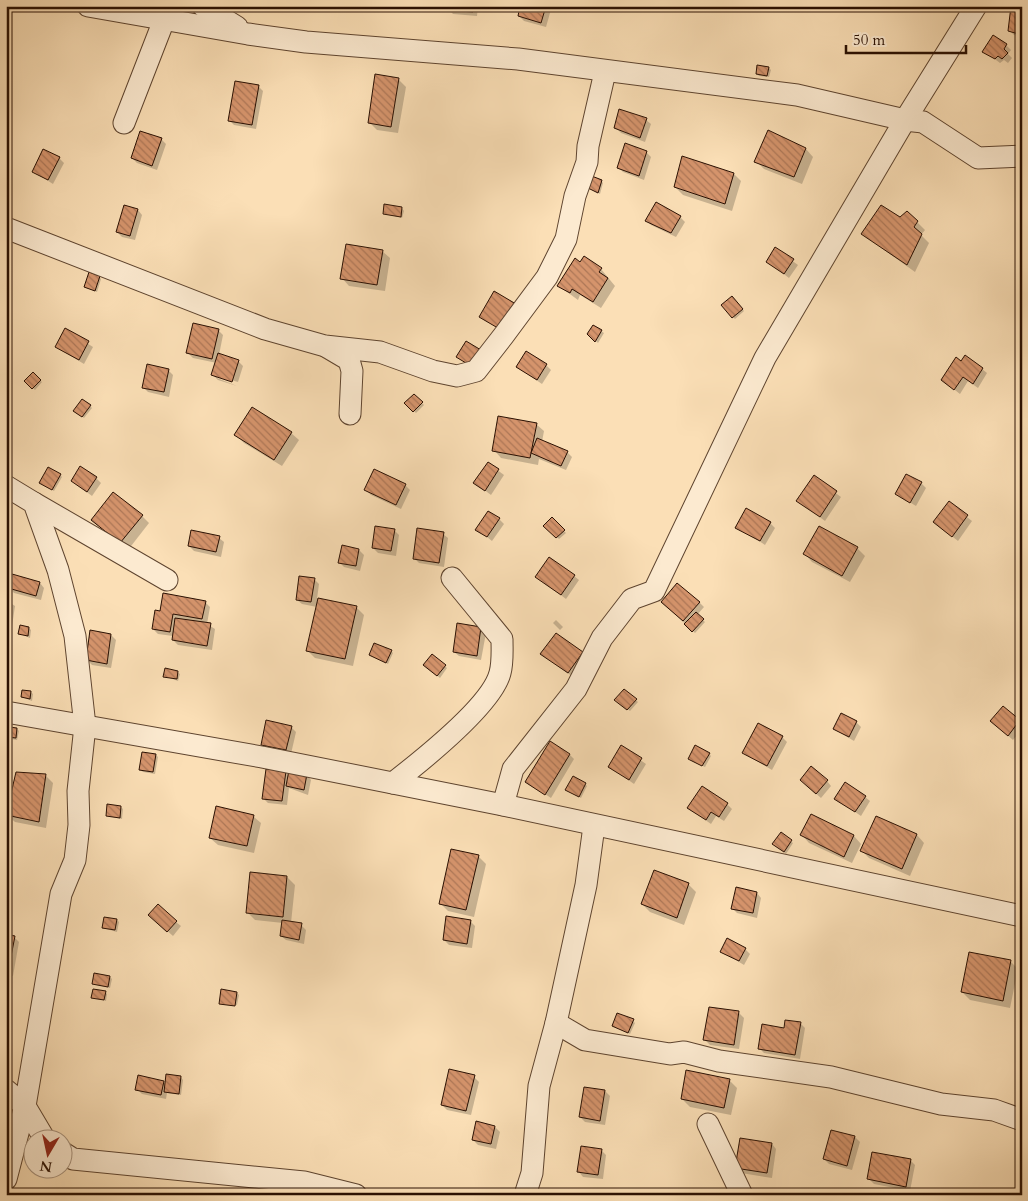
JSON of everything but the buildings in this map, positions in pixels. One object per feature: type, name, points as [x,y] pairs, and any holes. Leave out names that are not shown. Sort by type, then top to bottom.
[{"type":"street","points":[[88,6],[165,13],[248,34],[306,42],[518,59],[605,72],[797,95],[905,120],[923,122],[978,158],[1022,156]]},
{"type":"street","points":[[203,6],[248,34]]},
{"type":"street","points":[[503,805],[513,769],[576,689],[602,638],[632,599],[654,591],[765,358],[905,120],[976,6]]},
{"type":"street","points":[[124,123],[165,13]]},
{"type":"street","points":[[6,228],[265,329],[325,346],[380,352],[433,371],[458,376],[476,370],[547,277],[566,239],[575,196],[587,162],[588,146],[605,72]]},
{"type":"street","points":[[325,346],[349,360],[352,371],[350,414]]},
{"type":"street","points":[[6,486],[167,580]]},
{"type":"street","points":[[6,1179],[26,1106],[62,894],[75,860],[78,791],[85,726],[75,636],[58,570],[34,503]]},
{"type":"street","points":[[393,783],[424,758],[480,705],[500,675],[502,638],[452,578]]},
{"type":"street","points":[[6,712],[503,805],[594,826],[1022,916]]},
{"type":"street","points":[[525,1195],[532,1173],[539,1086],[556,1023],[586,885],[594,826]]},
{"type":"street","points":[[556,1023],[585,1040],[670,1054],[684,1052],[718,1061],[831,1077],[941,1104],[994,1110],[1022,1120]]},
{"type":"street","points":[[6,1090],[26,1106],[38,1128]]},
{"type":"street","points":[[708,1124],[742,1195]]},
{"type":"street","points":[[72,1158],[285,1180],[356,1195]]}]
